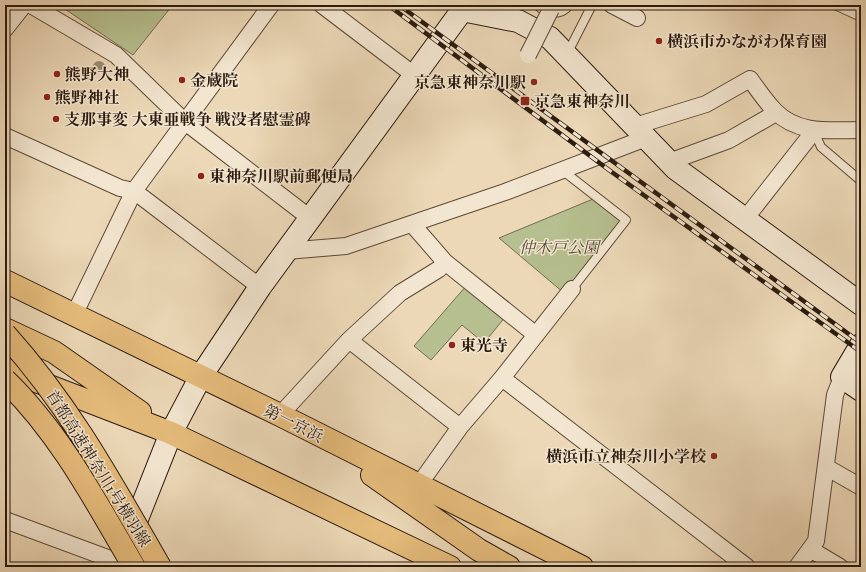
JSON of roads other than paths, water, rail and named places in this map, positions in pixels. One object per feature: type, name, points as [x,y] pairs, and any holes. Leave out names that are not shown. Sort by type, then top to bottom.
[{"type":"highway","name":"第一京浜","points":[[5,281],[280,415],[418,486],[582,567]]},
{"type":"highway","points":[[5,329],[54,352],[171,433]]},
{"type":"highway","name":"首都高速神奈川1号横羽線","points":[[5,334],[48,385],[80,430],[160,567]]},
{"type":"highway","points":[[5,369],[171,433],[424,561],[450,567]]},
{"type":"highway","name":"首都高速神奈川1号横羽線","points":[[5,380],[39,417],[64,451],[125,566]]},
{"type":"highway","points":[[309,431],[479,550],[509,567]]},
{"type":"street","points":[[5,29],[24,5]]},
{"type":"street","points":[[31,5],[116,55],[184,121],[310,218]]},
{"type":"street","points":[[74,315],[134,191],[270,5]]},
{"type":"street","points":[[322,5],[414,75]]},
{"type":"street","points":[[612,5],[637,18]]},
{"type":"street","points":[[529,43],[553,6]]},
{"type":"street","points":[[5,520],[125,566],[171,433],[201,376],[260,287],[414,75],[461,7],[518,21],[533,27],[550,38],[669,162],[861,304]]},
{"type":"street","points":[[286,251],[346,246],[505,192],[562,170],[640,132],[706,104],[750,80],[776,113],[799,127],[814,131],[861,130]]},
{"type":"street","points":[[669,162],[729,140],[776,113]]},
{"type":"street","points":[[745,219],[814,131]]},
{"type":"street","points":[[5,136],[120,188],[134,191],[260,287]]},
{"type":"street","points":[[412,224],[446,262],[536,335]]},
{"type":"street","points":[[280,415],[349,340],[400,293],[439,269],[446,262]]},
{"type":"street","points":[[418,486],[460,427],[502,378],[572,289]]},
{"type":"street","points":[[349,340],[460,427]]},
{"type":"street","points":[[797,567],[816,541],[835,395],[842,377],[861,345]]},
{"type":"street","points":[[842,377],[861,390]]},
{"type":"street","points":[[502,378],[747,567]]},
{"type":"street","points":[[826,467],[861,487]]},
{"type":"street","points":[[810,549],[840,567]]},
{"type":"lane","points":[[566,55],[592,5]]},
{"type":"lane","points":[[835,5],[861,17]]},
{"type":"lane","points":[[814,131],[821,147],[861,181]]},
{"type":"lane","points":[[562,170],[626,220],[572,289]]},
{"type":"railway","points":[[388,5],[609,170],[861,352]]},
{"type":"railway","points":[[399,5],[861,343]]},
{"type":"place","name":"横浜市かながわ保育園","points":[[659,41]]},
{"type":"place","name":"熊野大神","points":[[57,74]]},
{"type":"place","name":"金蔵院","points":[[182,80]]},
{"type":"place","name":"京急東神奈川駅","points":[[534,82]]},
{"type":"place","name":"熊野神社","points":[[47,97]]},
{"type":"place","name":"京急東神奈川","points":[[525,101]]},
{"type":"place","name":"支那事変 大東亜戦争 戦没者慰霊碑","points":[[56,119]]},
{"type":"place","name":"東神奈川駅前郵便局","points":[[201,176]]},
{"type":"place","name":"東光寺","points":[[452,345]]},
{"type":"place","name":"横浜市立神奈川小学校","points":[[714,456]]},
{"type":"park label","name":"仲木戸公園","points":[[559,247]]}]
